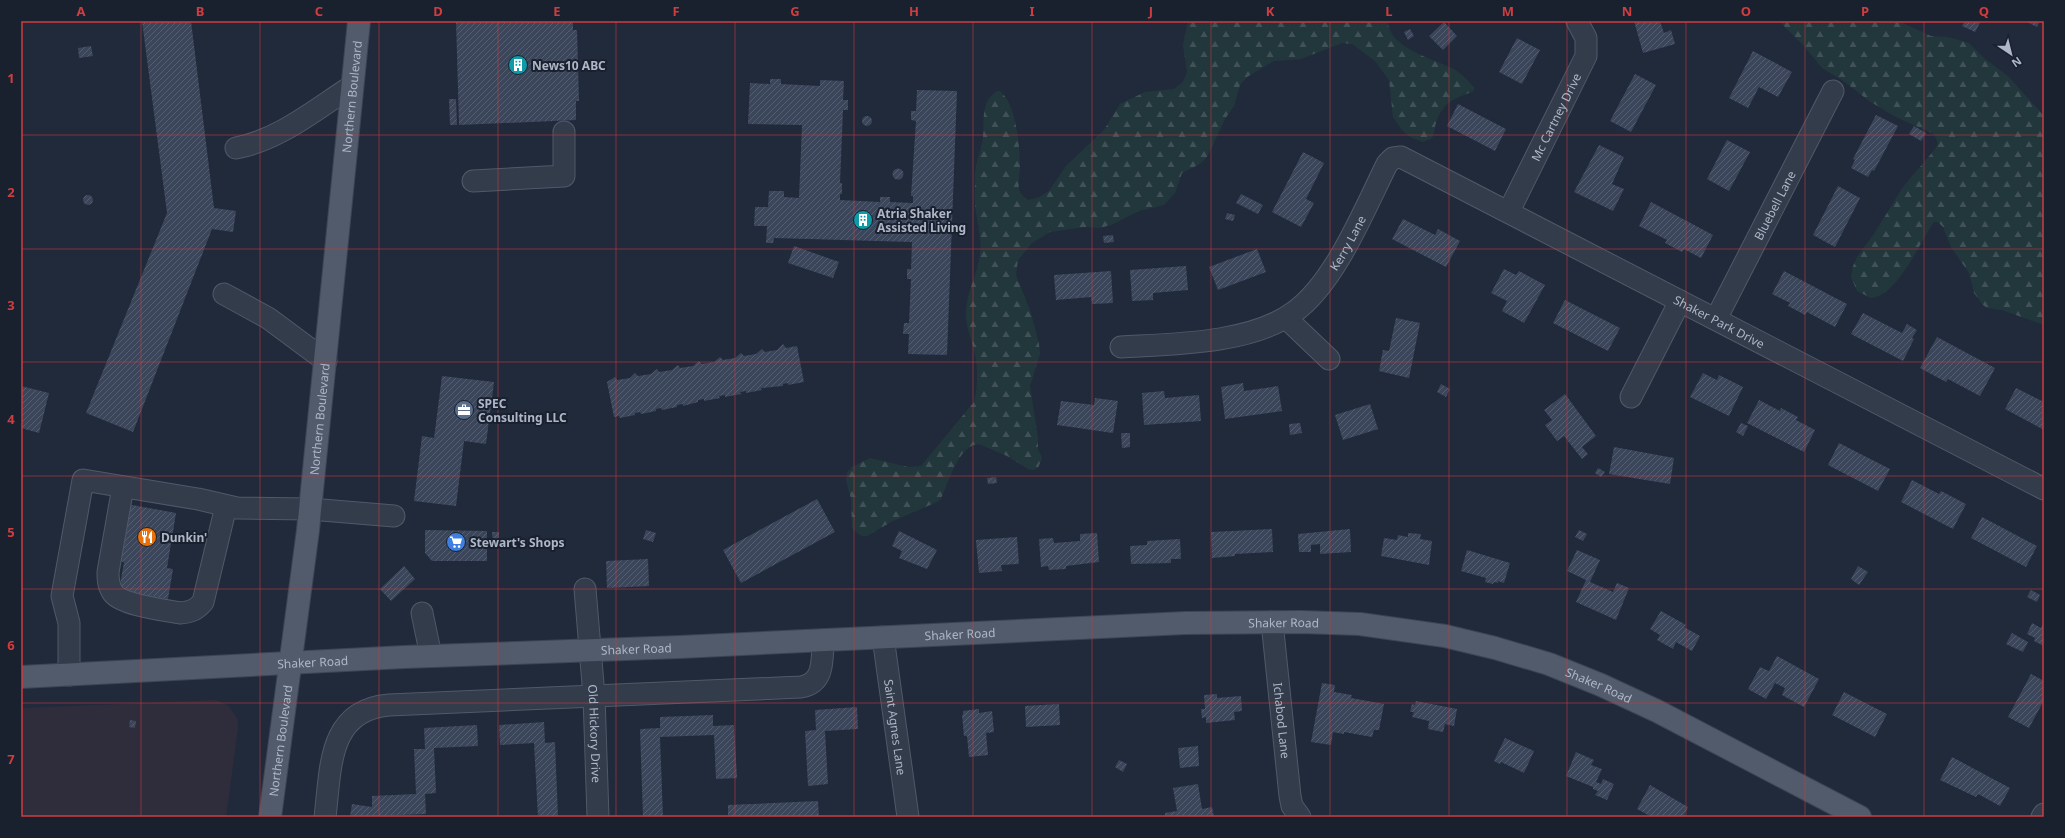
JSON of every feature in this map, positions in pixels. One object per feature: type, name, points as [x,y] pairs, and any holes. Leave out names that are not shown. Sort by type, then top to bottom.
[{"type":"main road","name":"Northern Boulevard","points":[[270,817],[310,509],[359,21]]},
{"type":"main road","name":"Shaker Road","points":[[21,677],[431,656],[591,651],[1177,624],[1330,622],[1388,627],[1445,636],[1495,648],[1549,664],[1601,685],[1657,711],[1860,817]]},
{"type":"street","name":"Mc Cartney Drive","points":[[1509,211],[1586,56],[1586,38],[1577,21]]},
{"type":"street","points":[[236,148],[255,143],[274,135],[352,86]]},
{"type":"street","name":"Bluebell Lane","points":[[1716,319],[1833,91]]},
{"type":"street","points":[[474,181],[564,176],[564,132]]},
{"type":"street","name":"Shaker Park Drive","points":[[1395,158],[1406,158],[2044,488]]},
{"type":"street","name":"Kerry Lane","points":[[1121,347],[1219,338],[1258,329],[1286,318],[1301,307],[1327,277],[1346,245],[1387,164],[1395,158]]},
{"type":"street","points":[[224,294],[268,318],[326,361]]},
{"type":"street","points":[[1631,397],[1680,301]]},
{"type":"street","points":[[1286,318],[1329,359]]},
{"type":"street","points":[[69,675],[69,623],[62,596],[83,480],[198,499],[237,508],[310,509],[394,516]]},
{"type":"street","points":[[123,487],[108,572],[108,584],[113,593],[121,600],[180,613],[190,612],[197,609],[203,602],[226,506]]},
{"type":"street","name":"Old Hickory Drive","points":[[585,589],[594,696],[598,817]]},
{"type":"street","points":[[422,613],[431,656]]},
{"type":"street","name":"Ichabod Lane","points":[[1272,622],[1290,796],[1292,806],[1300,817]]},
{"type":"street","name":"Saint Agnes Lane","points":[[883,637],[908,817]]},
{"type":"street","points":[[325,817],[335,745],[341,732],[350,721],[368,710],[389,705],[805,686],[814,681],[821,672],[823,640]]},
{"type":"shaded area","points":[[216,700],[229,706],[238,720],[226,817],[21,817],[21,708]]},
{"type":"green space","points":[[1188,21],[1388,21],[1390,31],[1404,46],[1457,71],[1475,88],[1472,92],[1454,99],[1445,106],[1435,125],[1432,138],[1423,142],[1410,137],[1402,130],[1393,117],[1389,80],[1375,61],[1352,44],[1342,43],[1301,59],[1274,61],[1247,77],[1240,85],[1234,106],[1225,119],[1207,157],[1200,164],[1182,173],[1175,193],[1164,205],[1139,211],[1111,225],[1100,228],[1085,227],[1050,232],[1032,243],[1018,260],[1016,275],[1031,313],[1040,354],[1030,386],[1038,438],[1038,449],[1042,458],[1038,468],[1033,470],[1028,469],[1007,456],[979,444],[972,446],[960,457],[941,499],[891,522],[867,536],[858,534],[852,528],[851,499],[846,480],[847,473],[852,467],[870,458],[908,467],[921,466],[974,402],[977,385],[977,366],[967,324],[966,313],[968,298],[980,254],[980,238],[975,203],[975,176],[982,142],[984,111],[988,100],[997,91],[1000,91],[1006,98],[1014,117],[1018,139],[1020,160],[1019,190],[1028,200],[1039,197],[1049,191],[1066,166],[1104,130],[1120,104],[1145,92],[1174,89],[1183,82],[1187,72],[1183,45]]},
{"type":"green space","points":[[1779,21],[1898,21],[1931,36],[1948,37],[1969,43],[1985,59],[2008,76],[2044,116],[2044,325],[2002,310],[1987,308],[1983,305],[1974,293],[1969,273],[1951,247],[1943,227],[1938,222],[1934,222],[1899,278],[1890,288],[1881,295],[1871,298],[1857,291],[1851,277],[1853,266],[1857,257],[1874,234],[1903,187],[1936,148],[1938,143],[1934,134],[1896,117],[1869,101],[1845,82],[1822,68],[1803,45]]},
{"type":"building","points":[[142,21],[191,21],[214,208],[236,211],[233,232],[212,229],[133,432],[86,413],[167,213]]},
{"type":"building","name":"News10 ABC","points":[[456,21],[573,21],[573,30],[577,30],[579,101],[576,101],[576,120],[459,125]]},
{"type":"building","points":[[1634,21],[1660,21],[1664,33],[1671,30],[1675,44],[1643,53]]},
{"type":"building","points":[[1965,21],[1981,21],[1975,32],[1962,26]]},
{"type":"building","points":[[2025,21],[2040,21],[2037,27]]},
{"type":"building","points":[[1444,22],[1457,36],[1443,50],[1429,36]]},
{"type":"building","points":[[1410,29],[1414,36],[1408,40],[1404,32]]},
{"type":"building","points":[[1517,38],[1540,50],[1522,84],[1499,72]]},
{"type":"building","points":[[91,46],[93,56],[79,58],[78,48]]},
{"type":"building","points":[[1753,51],[1792,72],[1778,97],[1759,87],[1748,108],[1729,98]]},
{"type":"building","points":[[1635,74],[1656,85],[1631,132],[1610,121]]},
{"type":"building","name":"Atria Shaker Assisted Living","points":[[770,79],[781,79],[781,84],[820,86],[820,80],[844,81],[843,100],[848,100],[848,110],[843,110],[840,183],[842,183],[842,194],[840,194],[840,200],[880,202],[880,197],[890,197],[890,202],[913,203],[913,196],[911,196],[916,121],[911,120],[911,111],[916,111],[917,90],[957,91],[947,355],[908,354],[909,334],[903,334],[904,323],[909,323],[911,279],[907,279],[907,269],[911,269],[912,242],[774,238],[773,243],[766,243],[767,226],[754,226],[755,207],[768,207],[769,191],[784,191],[784,197],[799,198],[802,125],[748,124],[750,83],[770,84]]},
{"type":"building","points":[[449,99],[456,99],[457,125],[450,125]]},
{"type":"building","points":[[1458,104],[1506,129],[1495,151],[1447,126]]},
{"type":"building","points":[[1876,115],[1898,126],[1874,171],[1872,170],[1868,177],[1851,168],[1855,160],[1853,159]]},
{"type":"building","points":[[865,116],[869,116],[871,117],[871,125],[865,126],[862,123],[862,119]]},
{"type":"building","points":[[1914,126],[1926,133],[1921,141],[1909,134]]},
{"type":"building","points":[[1727,140],[1750,152],[1729,191],[1707,179]]},
{"type":"building","points":[[1599,145],[1624,157],[1612,184],[1624,189],[1613,211],[1574,192]]},
{"type":"building","points":[[1303,152],[1324,163],[1306,199],[1314,203],[1301,227],[1272,212]]},
{"type":"building","points":[[898,168],[902,170],[904,174],[902,178],[898,180],[894,178],[892,174],[894,170]]},
{"type":"building","points":[[1838,186],[1860,198],[1835,247],[1813,235]]},
{"type":"building","points":[[1241,194],[1263,205],[1258,214],[1236,203]]},
{"type":"building","points":[[88,195],[93,200],[88,205],[83,200]]},
{"type":"building","points":[[1651,202],[1713,235],[1701,258],[1684,249],[1682,252],[1665,243],[1667,240],[1639,226]]},
{"type":"building","points":[[1227,213],[1235,215],[1233,221],[1225,219]]},
{"type":"building","points":[[1403,219],[1435,235],[1438,229],[1460,241],[1446,267],[1392,239]]},
{"type":"building","points":[[1113,235],[1114,242],[1104,243],[1103,236]]},
{"type":"building","points":[[794,246],[839,262],[833,278],[788,263]]},
{"type":"building","points":[[1257,249],[1266,272],[1218,290],[1209,267]]},
{"type":"building","points":[[1186,266],[1188,290],[1153,293],[1153,300],[1132,301],[1130,270]]},
{"type":"building","points":[[1504,269],[1516,275],[1519,271],[1545,285],[1524,323],[1502,311],[1507,301],[1491,293]]},
{"type":"building","points":[[1111,271],[1113,303],[1092,304],[1091,297],[1056,300],[1054,275]]},
{"type":"building","points":[[1784,271],[1847,304],[1835,327],[1807,312],[1805,315],[1788,306],[1790,303],[1772,294]]},
{"type":"building","points":[[1565,300],[1620,328],[1608,351],[1553,323]]},
{"type":"building","points":[[1863,313],[1902,333],[1907,324],[1917,330],[1912,338],[1914,339],[1903,361],[1851,334]]},
{"type":"building","points":[[1396,318],[1420,323],[1409,378],[1379,371],[1383,350],[1389,351]]},
{"type":"building","points":[[1937,337],[1995,368],[1980,396],[1948,379],[1946,382],[1920,368]]},
{"type":"building","points":[[783,344],[786,348],[797,346],[804,382],[788,385],[788,383],[783,384],[783,386],[761,388],[762,390],[746,393],[746,391],[740,392],[741,394],[725,397],[725,395],[719,396],[720,398],[704,401],[704,399],[698,400],[698,402],[683,406],[683,404],[677,405],[677,407],[662,410],[661,408],[656,409],[656,411],[641,414],[640,412],[635,413],[635,415],[620,418],[619,416],[614,417],[607,382],[615,377],[617,380],[630,378],[635,373],[638,376],[651,374],[657,369],[659,372],[672,370],[678,365],[680,368],[693,366],[699,361],[702,364],[714,362],[720,357],[723,360],[735,358],[741,353],[744,356],[756,354],[762,349],[765,352],[777,350]]},
{"type":"building","points":[[1703,373],[1717,380],[1719,375],[1743,387],[1729,416],[1690,397]]},
{"type":"building","points":[[442,376],[494,382],[486,444],[464,441],[456,506],[414,501],[422,436],[434,438]]},
{"type":"building","points":[[1243,383],[1244,391],[1278,386],[1282,411],[1225,419],[1221,387]]},
{"type":"building","points":[[1441,384],[1450,389],[1446,397],[1437,392]]},
{"type":"building","points":[[21,386],[49,393],[39,433],[21,428]]},
{"type":"building","points":[[2016,388],[2044,402],[2044,430],[2005,409]]},
{"type":"building","points":[[1164,391],[1165,398],[1199,395],[1201,421],[1144,425],[1142,393]]},
{"type":"building","points":[[1565,394],[1596,436],[1582,447],[1588,454],[1582,459],[1564,436],[1557,441],[1545,425],[1552,420],[1544,410]]},
{"type":"building","points":[[1095,398],[1118,401],[1113,433],[1057,425],[1061,401],[1094,405]]},
{"type":"building","points":[[1759,400],[1780,411],[1781,408],[1798,417],[1796,420],[1815,430],[1804,452],[1747,423]]},
{"type":"building","points":[[1370,404],[1378,429],[1343,440],[1335,415]]},
{"type":"building","points":[[1300,423],[1302,433],[1290,435],[1289,424]]},
{"type":"building","points":[[1741,423],[1748,426],[1743,436],[1736,432]]},
{"type":"building","points":[[1121,433],[1130,433],[1130,447],[1122,448]]},
{"type":"building","points":[[1839,443],[1890,469],[1878,491],[1828,465]]},
{"type":"building","points":[[1614,447],[1674,458],[1670,484],[1609,474]]},
{"type":"building","points":[[1598,468],[1605,472],[1601,477],[1595,473]]},
{"type":"building","points":[[996,477],[997,483],[988,484],[987,478]]},
{"type":"building","points":[[1912,480],[1939,494],[1941,491],[1966,504],[1953,529],[1901,502]]},
{"type":"building","points":[[817,499],[835,532],[741,583],[723,550]]},
{"type":"building","name":"Dunkin'","points":[[127,504],[176,513],[167,568],[173,569],[168,599],[119,591],[124,562],[117,561]]},
{"type":"building","points":[[1982,517],[2037,546],[2026,567],[1971,538]]},
{"type":"building","points":[[1272,529],[1273,552],[1235,554],[1235,556],[1212,558],[1211,532]]},
{"type":"building","points":[[1350,529],[1351,552],[1320,554],[1320,544],[1311,545],[1311,552],[1299,552],[1298,534]]},
{"type":"building","name":"Stewart's Shops","points":[[425,530],[487,531],[487,561],[432,561],[425,553]]},
{"type":"building","points":[[646,530],[656,533],[653,542],[643,539]]},
{"type":"building","points":[[1579,530],[1587,534],[1583,541],[1575,537]]},
{"type":"building","points":[[899,531],[937,550],[927,569],[899,558],[902,551],[892,546]]},
{"type":"building","points":[[492,532],[499,532],[499,542],[493,543]]},
{"type":"building","points":[[1097,533],[1099,562],[1066,566],[1066,569],[1049,570],[1048,566],[1041,567],[1039,539],[1053,538],[1054,543],[1080,541],[1080,534]]},
{"type":"building","points":[[1408,533],[1421,534],[1420,539],[1432,541],[1429,565],[1381,556],[1384,538],[1397,540],[1398,535],[1408,537]]},
{"type":"building","points":[[1017,537],[1019,564],[1001,565],[1002,571],[979,573],[976,540]]},
{"type":"building","points":[[1180,539],[1181,559],[1171,559],[1171,563],[1131,564],[1130,546],[1147,545],[1147,541]]},
{"type":"building","points":[[1467,550],[1510,563],[1504,583],[1498,581],[1498,583],[1494,582],[1493,584],[1485,582],[1486,578],[1461,571]]},
{"type":"building","points":[[1577,550],[1600,560],[1590,582],[1613,592],[1617,583],[1629,588],[1616,620],[1576,602],[1586,580],[1567,571]]},
{"type":"building","points":[[648,559],[649,586],[607,588],[606,561]]},
{"type":"building","points":[[404,566],[415,579],[391,601],[380,589]]},
{"type":"building","points":[[1858,566],[1868,572],[1859,585],[1851,579]]},
{"type":"building","points":[[2031,590],[2040,595],[2037,602],[2027,597]]},
{"type":"building","points":[[1661,611],[1686,625],[1684,627],[1700,636],[1692,651],[1676,642],[1673,649],[1657,640],[1660,635],[1650,629]]},
{"type":"building","points":[[2044,621],[2044,646],[2034,641],[2035,638],[2027,634],[2032,623],[2041,628]]},
{"type":"building","points":[[2012,633],[2028,642],[2023,652],[2006,644]]},
{"type":"building","points":[[1777,656],[1819,679],[1804,707],[1782,695],[1785,688],[1775,683],[1766,699],[1748,689],[1760,667],[1769,671]]},
{"type":"building","points":[[2031,674],[2044,681],[2044,700],[2029,728],[2008,717]]},
{"type":"building","points":[[1322,683],[1335,685],[1334,692],[1352,695],[1351,698],[1384,704],[1379,730],[1374,730],[1372,737],[1344,732],[1344,734],[1333,732],[1331,745],[1311,742]]},
{"type":"building","points":[[1844,692],[1887,714],[1875,737],[1832,715]]},
{"type":"building","points":[[1217,694],[1217,698],[1241,696],[1242,711],[1234,712],[1235,720],[1206,723],[1206,717],[1202,718],[1201,709],[1205,709],[1204,695]]},
{"type":"building","points":[[1416,701],[1457,709],[1454,726],[1445,724],[1443,732],[1428,729],[1429,721],[1412,717],[1414,712],[1410,712],[1412,704],[1415,705]]},
{"type":"building","points":[[1059,704],[1060,725],[1026,727],[1025,706]]},
{"type":"building","points":[[857,707],[858,729],[825,731],[828,784],[808,786],[805,731],[816,730],[815,710]]},
{"type":"building","points":[[979,709],[979,713],[992,711],[994,732],[986,733],[988,755],[969,757],[967,736],[964,736],[962,715],[963,711]]},
{"type":"building","points":[[713,715],[713,726],[734,725],[737,778],[716,779],[714,735],[660,737],[663,817],[643,817],[640,729],[660,728],[660,717]]},
{"type":"building","points":[[130,720],[136,721],[135,728],[129,727]]},
{"type":"building","points":[[544,722],[545,743],[555,742],[558,817],[538,817],[534,743],[500,745],[499,725]]},
{"type":"building","points":[[477,725],[478,746],[434,748],[436,793],[425,794],[426,814],[350,817],[352,804],[372,807],[372,796],[416,794],[414,749],[425,749],[424,728]]},
{"type":"building","points":[[1505,738],[1534,751],[1524,773],[1501,762],[1500,764],[1494,761]]},
{"type":"building","points":[[1198,746],[1199,766],[1180,768],[1178,748]]},
{"type":"building","points":[[1576,752],[1594,760],[1591,765],[1602,769],[1596,782],[1601,784],[1603,779],[1614,784],[1607,800],[1595,795],[1598,791],[1593,789],[1593,787],[1566,776]]},
{"type":"building","points":[[1952,757],[2010,788],[2000,806],[1978,794],[1976,797],[1940,780]]},
{"type":"building","points":[[1119,760],[1127,764],[1123,772],[1115,767]]},
{"type":"building","points":[[1198,784],[1202,809],[1212,807],[1214,817],[1165,817],[1165,813],[1177,811],[1173,788]]},
{"type":"building","points":[[1650,785],[1688,807],[1684,815],[1688,817],[1652,817],[1637,809]]},
{"type":"building","points":[[818,801],[819,817],[728,817],[728,805]]},
{"type":"place","name":"News10 ABC","points":[[518,65]]},
{"type":"place","name":"Atria Shaker Assisted Living","points":[[863,220]]},
{"type":"place","name":"SPEC Consulting LLC","points":[[464,410]]},
{"type":"place","name":"Dunkin'","points":[[147,537]]},
{"type":"place","name":"Stewart's Shops","points":[[456,542]]}]
